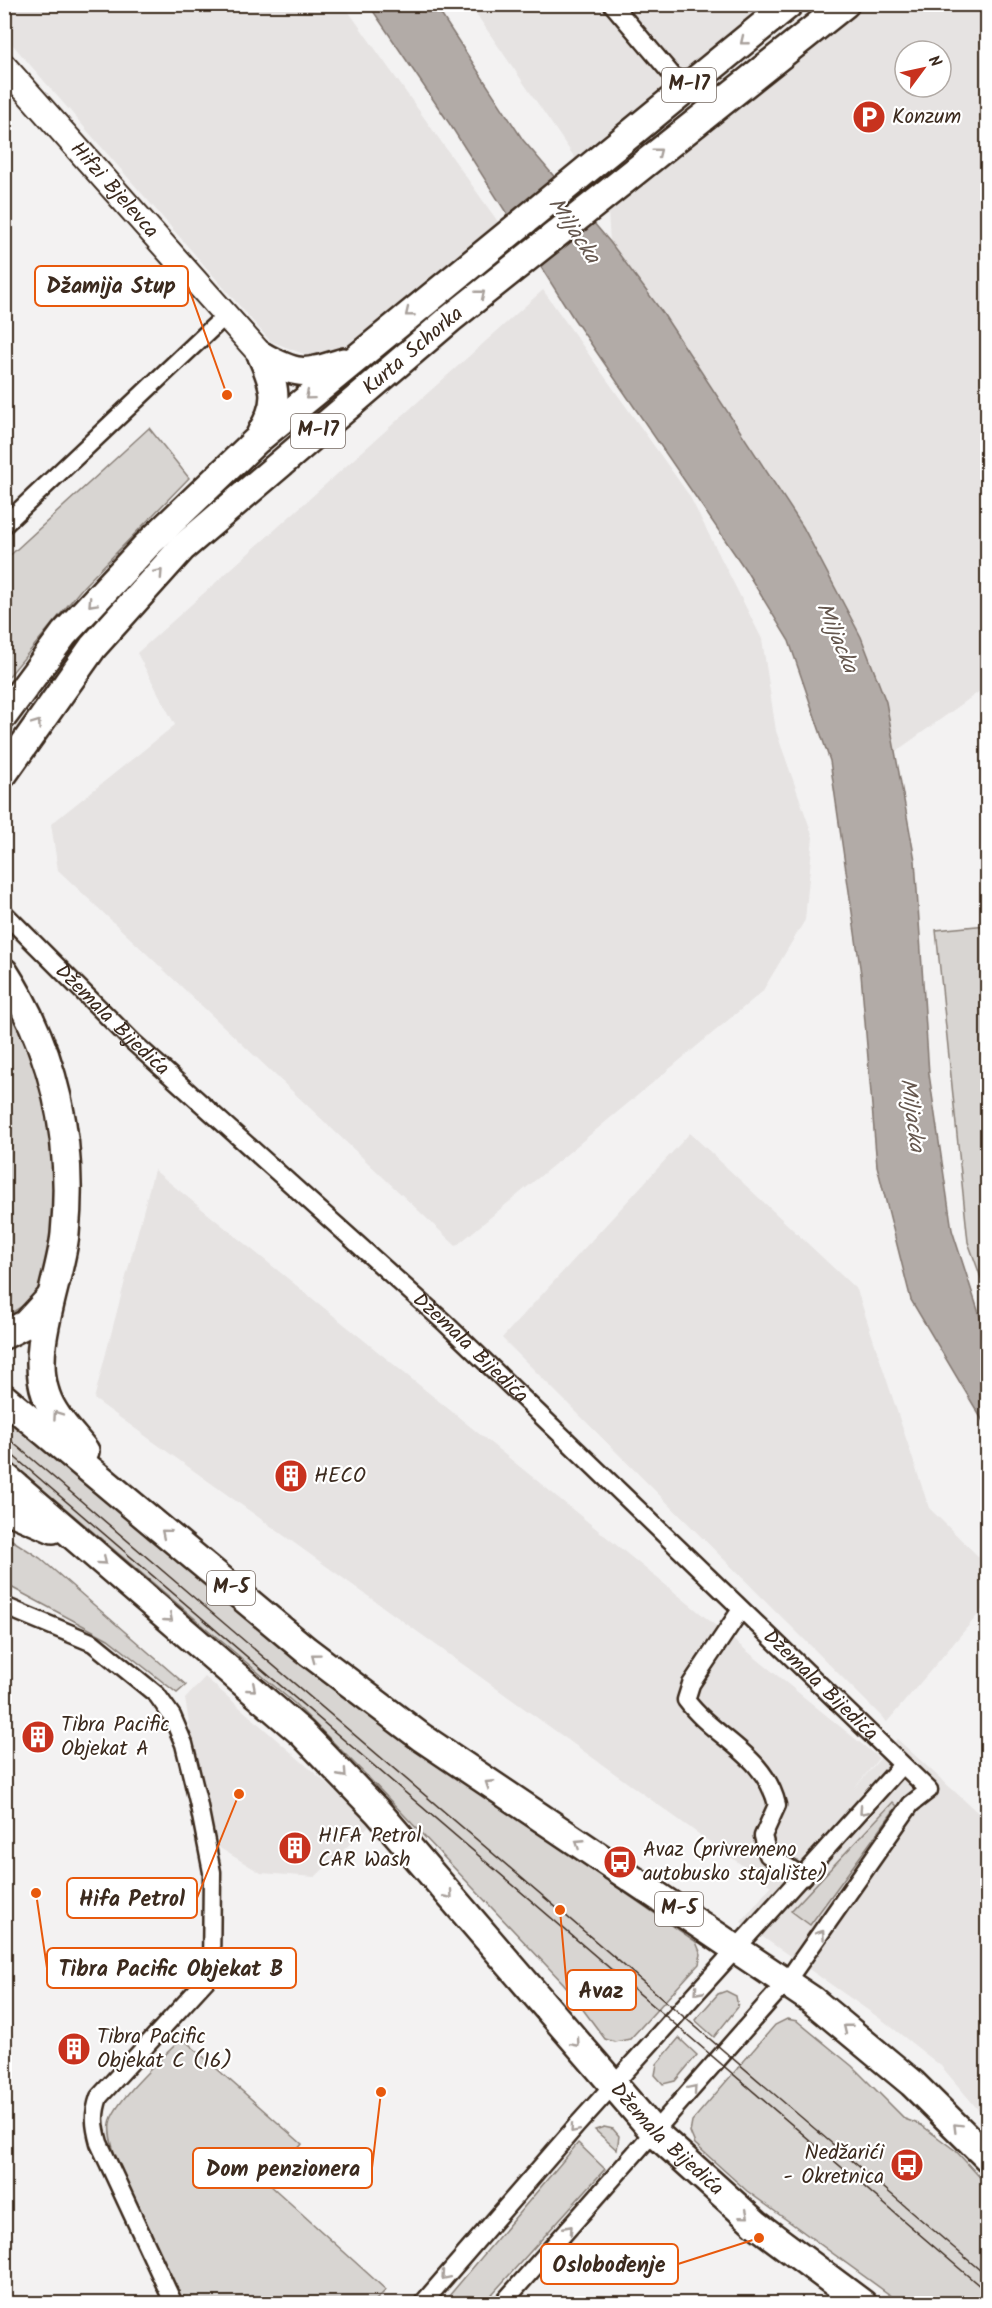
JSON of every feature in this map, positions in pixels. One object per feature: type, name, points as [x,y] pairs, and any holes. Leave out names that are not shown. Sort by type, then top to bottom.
[{"type":"main road","name":"Kurta Schorka","points":[[4,715],[72,625],[146,546],[257,440],[789,4]]},
{"type":"main road","name":"Kurta Schorka","points":[[4,773],[93,646],[182,548],[372,384],[845,4]]},
{"type":"main road","name":"Hifzi Bjelevca","points":[[4,66],[262,356]]},
{"type":"main road","points":[[262,356],[290,372],[314,371],[354,359]]},
{"type":"main road","points":[[257,440],[275,404],[272,379],[262,356]]},
{"type":"main road","points":[[4,972],[20,997],[46,1057],[58,1095],[65,1133],[68,1167],[65,1234],[59,1270],[50,1298],[42,1352],[45,1394],[54,1412],[85,1451],[102,1481]]},
{"type":"main road","points":[[4,1335],[26,1324],[50,1298]]},
{"type":"main road","name":"M-5","points":[[4,1398],[306,1650],[421,1737],[788,1981],[912,2083],[987,2158]]},
{"type":"main road","name":"Džemala Bijedića","points":[[4,1476],[255,1691],[332,1762],[655,2133],[756,2224],[862,2304]]},
{"type":"main road","points":[[4,1508],[76,1537]]},
{"type":"street","points":[[612,4],[684,89]]},
{"type":"street","points":[[4,525],[226,314]]},
{"type":"street","name":"Džemala Bijedića","points":[[4,913],[133,1042],[444,1322],[740,1611],[901,1766],[929,1790],[911,1804],[788,1981]]},
{"type":"street","points":[[4,1606],[93,1643],[157,1695],[172,1716],[184,1744],[201,1812],[212,1872],[211,1975],[99,2097],[93,2125],[99,2143],[174,2304]]},
{"type":"street","points":[[740,1611],[691,1684],[686,1700],[694,1711],[755,1762],[769,1780],[777,1805],[763,1836],[768,1855],[804,1877]]},
{"type":"street","points":[[422,2304],[613,2086],[804,1877],[901,1766]]},
{"type":"street","points":[[502,2304],[788,1981]]},
{"type":"shaded area","points":[[4,5],[344,5],[501,226],[332,365],[270,341],[5,36]]},
{"type":"shaded area","points":[[470,5],[788,5],[582,168]]},
{"type":"shaded area","points":[[865,5],[987,5],[987,686],[895,752],[886,702],[861,637],[803,527],[662,312],[610,242],[608,212]]},
{"type":"shaded area","points":[[543,290],[689,495],[762,639],[776,731],[813,837],[805,920],[762,992],[456,1246],[58,870],[51,824],[175,725],[137,653]]},
{"type":"shaded area","points":[[149,428],[189,478],[83,587],[5,681],[5,560]]},
{"type":"shaded area","points":[[988,925],[987,1294],[968,1242],[936,930]]},
{"type":"shaded area","points":[[4,991],[43,1070],[60,1195],[48,1273],[35,1298],[13,1312],[4,1311]]},
{"type":"shaded area","points":[[690,1133],[857,1290],[929,1508],[987,1565],[987,1604],[887,1722],[502,1338]]},
{"type":"shaded area","points":[[154,1170],[879,1758],[853,1790],[897,1739],[987,1821],[987,2120],[941,2066],[885,2022],[741,1922],[771,1886],[94,1399]]},
{"type":"shaded area","points":[[4,1412],[303,1666],[365,1713],[696,1942],[701,1954],[699,1964],[630,2039],[615,2042],[605,2039],[564,1984],[368,1777],[294,1703],[5,1457]]},
{"type":"shaded area","points":[[4,1535],[40,1558],[186,1685],[177,1693],[108,1639],[5,1584]]},
{"type":"shaded area","points":[[205,1677],[372,1823],[315,1877],[261,1873],[218,1847],[194,1753],[185,1699]]},
{"type":"shaded area","points":[[893,1802],[897,1806],[810,1925],[791,1911]]},
{"type":"shaded area","points":[[726,1991],[736,1996],[738,2007],[714,2037],[695,2020],[718,1994]]},
{"type":"shaded area","points":[[787,2019],[797,2021],[852,2066],[905,2119],[921,2125],[956,2151],[987,2185],[987,2303],[901,2303],[747,2191],[695,2144],[690,2132],[692,2121],[775,2025]]},
{"type":"shaded area","points":[[182,2038],[302,2144],[269,2184],[386,2290],[373,2303],[184,2303],[116,2159],[110,2128],[114,2114],[130,2091]]},
{"type":"shaded area","points":[[679,2038],[697,2055],[675,2081],[663,2084],[655,2075],[657,2064]]},
{"type":"shaded area","points":[[604,2127],[613,2129],[619,2136],[617,2150],[595,2130]]},
{"type":"shaded area","points":[[578,2143],[605,2169],[484,2303],[443,2303]]},
{"type":"water","name":"Miljacka","points":[[369,5],[435,5],[523,140],[610,242],[662,312],[803,527],[861,637],[886,702],[915,860],[929,1074],[952,1230],[987,1338],[987,1428],[911,1300],[877,1166],[861,974],[830,761],[789,641],[745,569],[574,319],[451,126]]},
{"type":"tram line","points":[[4,1435],[988,2277]]},
{"type":"tram line","points":[[4,1448],[988,2293]]},
{"type":"place","name":"Konzum","points":[[869,117]]},
{"type":"place","name":"Džamija Stup","points":[[227,395]]},
{"type":"place","name":"HECO","points":[[291,1476]]},
{"type":"place","name":"Tibra Pacific Objekat A","points":[[38,1737]]},
{"type":"place","name":"Hifa Petrol","points":[[239,1794]]},
{"type":"place","name":"HIFA Petrol CAR Wash","points":[[295,1848]]},
{"type":"place","name":"Avaz (privremeno autobusko stajalište)","points":[[620,1862]]},
{"type":"place","name":"Tibra Pacific Objekat B","points":[[36,1893]]},
{"type":"place","name":"Avaz","points":[[560,1910]]},
{"type":"place","name":"Tibra Pacific Objekat C (16)","points":[[74,2049]]},
{"type":"place","name":"Dom penzionera","points":[[381,2092]]},
{"type":"place","name":"Nedžarići - Okretnica","points":[[907,2165]]},
{"type":"place","name":"Oslobođenje","points":[[759,2238]]}]
